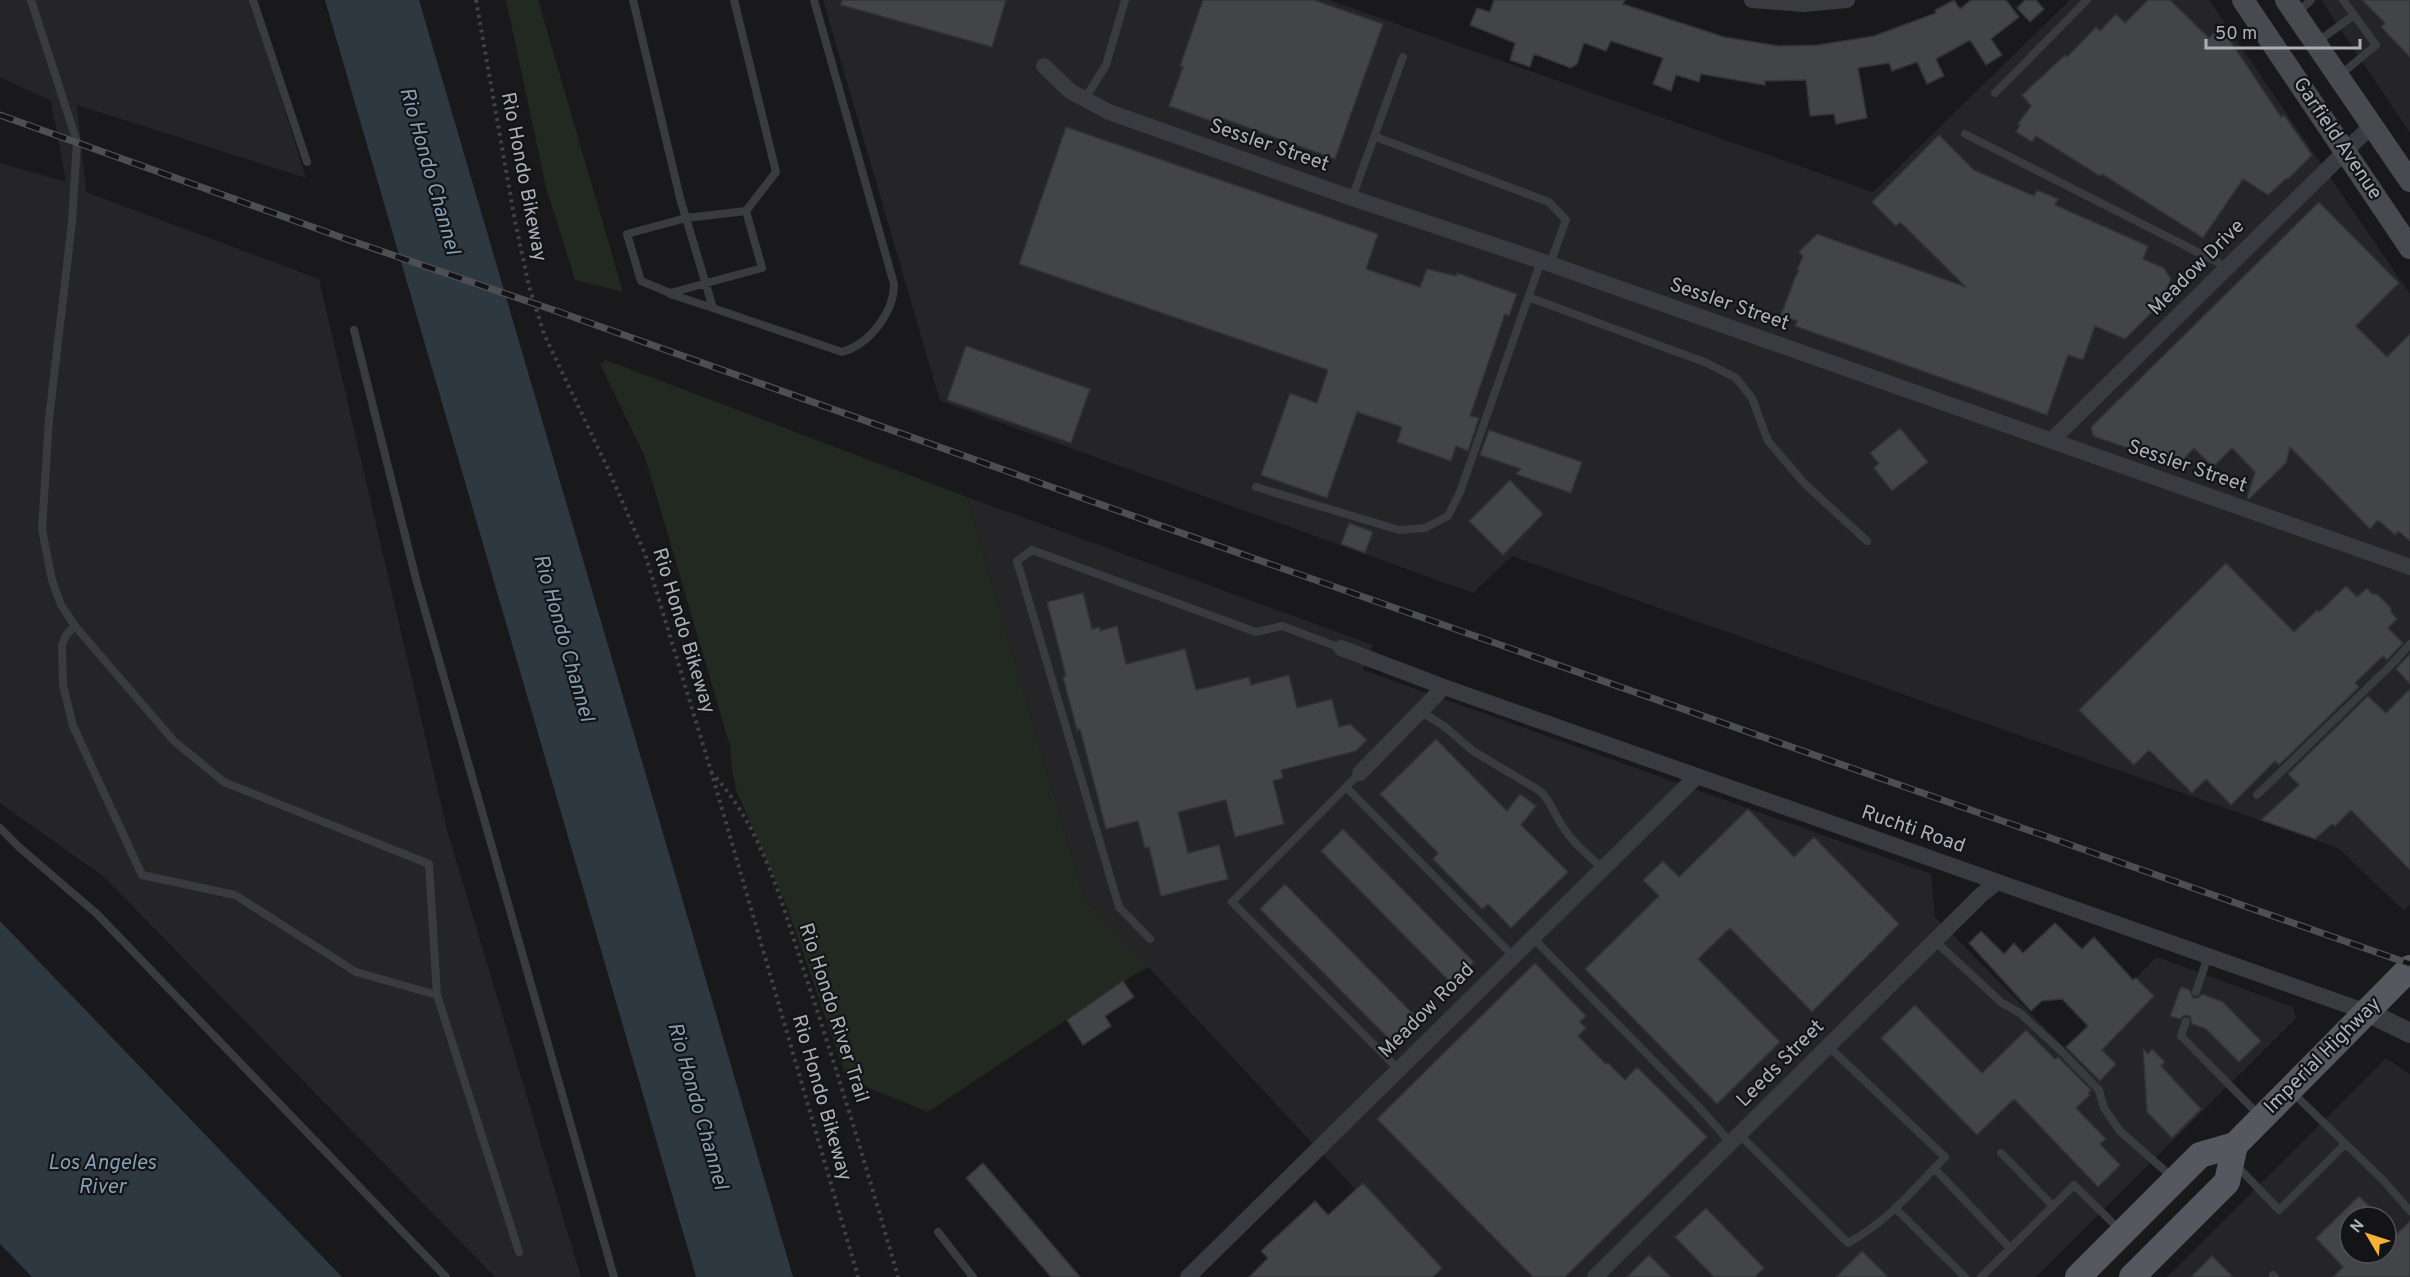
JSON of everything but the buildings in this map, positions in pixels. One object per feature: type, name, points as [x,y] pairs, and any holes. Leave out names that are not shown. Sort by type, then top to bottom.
[{"type":"main road","name":"Garfield Avenue","points":[[2243,0],[2410,248]]},
{"type":"main road","name":"Garfield Avenue","points":[[2298,5],[2316,43],[2410,181]]},
{"type":"main road","name":"Imperial Highway","points":[[2132,1277],[2227,1182],[2233,1153],[2262,1117],[2410,968]]},
{"type":"main road","name":"Imperial Highway","points":[[2078,1277],[2200,1155],[2233,1153]]},
{"type":"street","points":[[1752,0],[1804,4],[1847,0]]},
{"type":"street","name":"Sessler Street","points":[[1044,66],[1056,80],[1084,100],[1110,112],[2410,567]]},
{"type":"street","name":"Meadow Drive","points":[[2051,441],[2372,124]]},
{"type":"street","name":"Ruchti Road","points":[[1341,648],[1444,687],[2367,1012]]},
{"type":"street","points":[[1360,773],[1444,687]]},
{"type":"street","name":"Meadow Road","points":[[1188,1277],[1697,776]]},
{"type":"street","name":"Leeds Street","points":[[1595,1277],[1997,882]]},
{"type":"street","points":[[2367,1012],[2410,1033]]},
{"type":"lane","points":[[31,0],[77,142],[72,222],[49,419],[42,529],[52,580],[61,605],[75,626],[174,741],[224,782],[429,864],[437,995],[519,1252]]},
{"type":"lane","points":[[253,0],[307,162]]},
{"type":"lane","points":[[633,0],[686,218],[713,308]]},
{"type":"lane","points":[[734,0],[776,172],[746,212],[686,218],[627,234],[641,281],[670,294],[842,352],[860,344],[876,328],[893,296],[894,284],[814,0]]},
{"type":"lane","points":[[1084,100],[1106,65],[1125,0]]},
{"type":"lane","points":[[1995,93],[2087,0]]},
{"type":"lane","points":[[2339,77],[2376,45],[2343,0]]},
{"type":"lane","points":[[2316,43],[2354,15]]},
{"type":"lane","points":[[1353,198],[1403,57]]},
{"type":"lane","points":[[1965,134],[2227,267]]},
{"type":"lane","points":[[1256,488],[1399,530],[1425,528],[1448,516],[1460,492],[1528,297],[1545,263],[1557,246],[1566,220],[1549,202],[1376,137]]},
{"type":"lane","points":[[670,294],[762,268],[746,212]]},
{"type":"lane","points":[[1528,297],[1707,363],[1736,378],[1752,398],[1768,441],[1804,484],[1867,541]]},
{"type":"lane","points":[[354,330],[416,579],[614,1277]]},
{"type":"lane","points":[[1150,939],[1119,907],[1017,561],[1032,550],[1256,632],[1282,626],[1341,648]]},
{"type":"lane","points":[[75,626],[66,635],[62,645],[63,685],[73,726],[142,875],[235,895],[356,972],[437,995]]},
{"type":"lane","points":[[2258,795],[2410,644]]},
{"type":"lane","points":[[1420,711],[1444,726],[1473,751],[1540,791],[1548,799],[1572,839],[1602,868]]},
{"type":"lane","points":[[1360,773],[1232,902],[1398,1069]]},
{"type":"lane","points":[[1346,787],[1513,956]]},
{"type":"lane","points":[[0,828],[97,914],[446,1277]]},
{"type":"lane","points":[[1532,937],[1696,1104],[1848,1243],[1868,1232],[1945,1157],[1828,1046]]},
{"type":"lane","points":[[1935,941],[2002,1003],[2020,1013],[2061,1052],[2098,1090],[2104,1108],[2120,1131],[2175,1179]]},
{"type":"lane","points":[[2196,992],[2208,956]]},
{"type":"lane","points":[[2186,1022],[2181,1036],[2262,1117]]},
{"type":"lane","points":[[2290,1090],[2410,1211]]},
{"type":"lane","points":[[2233,1153],[2279,1210],[2345,1144]]},
{"type":"lane","points":[[2001,1153],[2053,1206]]},
{"type":"lane","points":[[1934,1168],[2010,1248]]},
{"type":"lane","points":[[1981,1277],[2074,1185],[2122,1233]]},
{"type":"lane","points":[[1895,1208],[1965,1277]]},
{"type":"lane","points":[[938,1232],[973,1277]]},
{"type":"path","name":"Rio Hondo Bikeway","points":[[476,0],[515,221],[529,286],[544,334],[609,471],[645,554],[711,771],[858,1277]]},
{"type":"path","name":"Rio Hondo River Trail","points":[[711,771],[729,790],[753,834],[781,899],[846,1100],[898,1277]]},
{"type":"shaded area","points":[[0,0],[250,0],[306,178],[77,105],[86,192],[319,279],[447,830],[581,1277],[495,1277],[104,877],[0,803],[0,163],[66,182],[51,101],[0,77]]},
{"type":"shaded area","points":[[506,0],[538,0],[623,292],[575,280],[546,187]]},
{"type":"shaded area","points":[[823,0],[1329,0],[1873,192],[2070,0],[2209,0],[2410,294],[2410,904],[2404,911],[2338,848],[1512,556],[1473,593],[940,401]]},
{"type":"shaded area","points":[[2321,0],[2410,0],[2410,133]]},
{"type":"shaded area","points":[[606,360],[967,497],[1084,898],[1149,967],[1135,974],[928,1112],[847,1079],[787,907],[737,792],[730,746],[645,457],[600,364]]},
{"type":"shaded area","points":[[967,497],[1373,645],[1363,670],[1931,874],[1935,917],[2065,1048],[2157,957],[2293,1007],[2296,1018],[2036,1277],[1437,1277],[1084,898]]},
{"type":"shaded area","points":[[2386,1058],[2410,1074],[2410,1277],[2167,1277]]},
{"type":"water","name":"Rio Hondo Channel","points":[[325,0],[419,0],[793,1277],[696,1277]]},
{"type":"water","name":"Los Angeles River","points":[[0,921],[342,1277],[32,1277],[0,1244]]},
{"type":"railway","points":[[0,115],[343,238],[562,313],[2410,964]]}]
